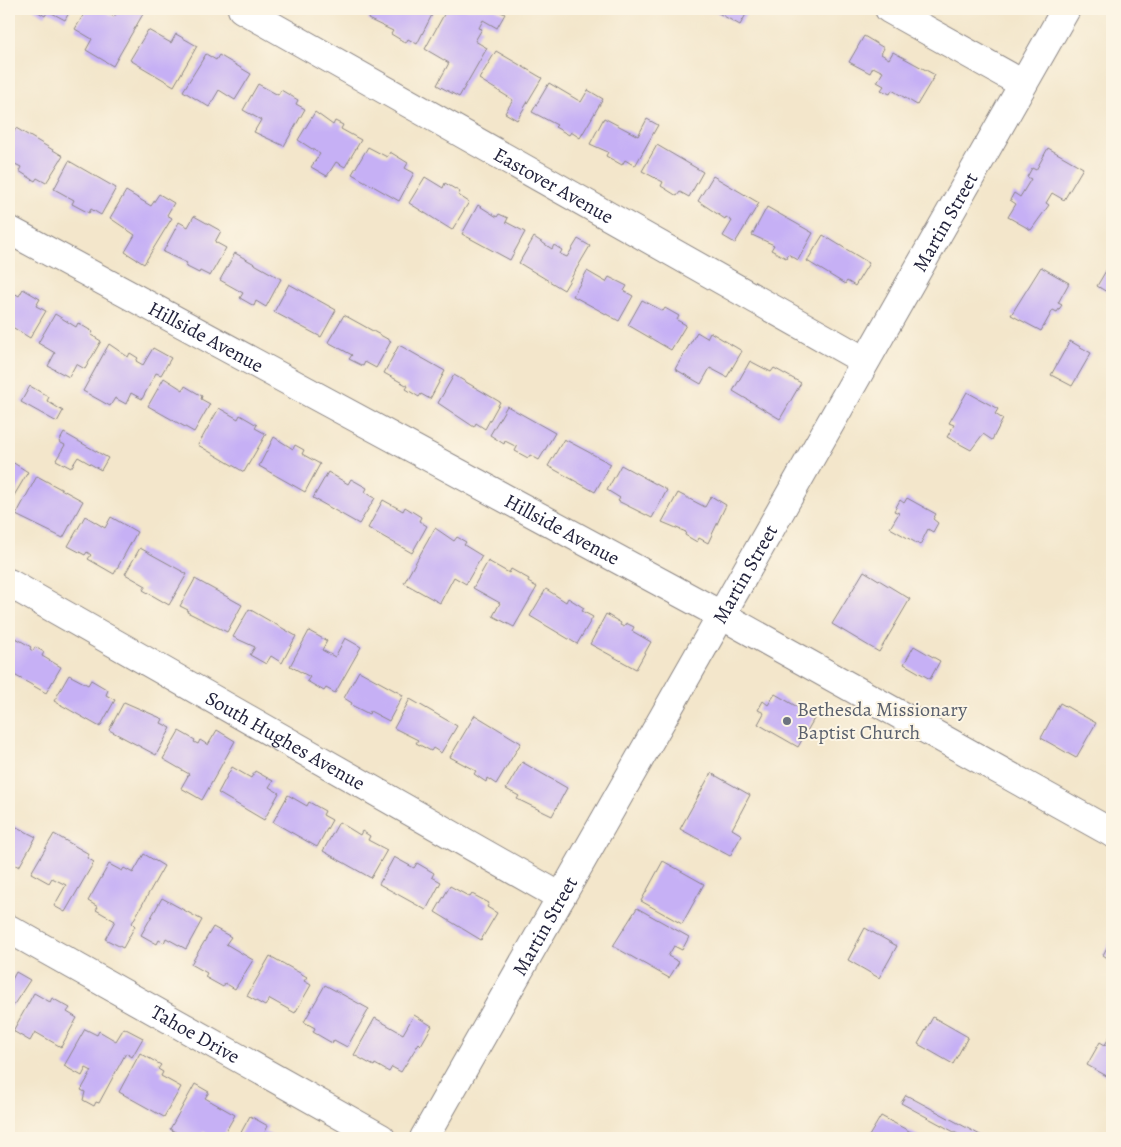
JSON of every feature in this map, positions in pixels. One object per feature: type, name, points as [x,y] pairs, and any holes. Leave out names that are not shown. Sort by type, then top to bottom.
[{"type":"street","name":"Eastover Avenue","points":[[242,9],[865,362]]},
{"type":"street","points":[[888,9],[1023,84]]},
{"type":"street","name":"Martin Street","points":[[424,1138],[1066,9]]},
{"type":"street","name":"Hillside Avenue","points":[[9,230],[721,615],[1112,833]]},
{"type":"street","name":"South Hughes Avenue","points":[[9,583],[561,897]]},
{"type":"street","name":"Tahoe Drive","points":[[9,929],[381,1138]]},
{"type":"building","points":[[33,9],[71,9],[65,20],[48,11],[45,16]]},
{"type":"building","points":[[87,9],[100,9],[114,17],[119,9],[134,9],[143,14],[113,66],[86,50],[92,39],[75,29]]},
{"type":"building","points":[[374,9],[435,9],[417,44],[408,39],[406,43],[391,34],[393,31],[368,19]]},
{"type":"building","points":[[447,9],[495,9],[505,14],[497,28],[483,20],[479,28],[482,29],[475,41],[487,48],[459,97],[437,85],[449,63],[425,49]]},
{"type":"building","points":[[711,9],[749,9],[740,25]]},
{"type":"building","points":[[148,30],[171,43],[176,34],[197,46],[174,86],[130,60]]},
{"type":"building","points":[[864,36],[884,48],[881,54],[889,59],[893,52],[935,75],[917,105],[892,90],[890,94],[881,90],[884,86],[877,82],[883,72],[873,67],[870,73],[849,62]]},
{"type":"building","points":[[496,51],[542,78],[517,120],[505,113],[513,100],[479,79]]},
{"type":"building","points":[[206,54],[216,60],[219,55],[251,74],[235,100],[219,90],[209,107],[183,91]]},
{"type":"building","points":[[549,83],[581,102],[588,90],[603,99],[580,138],[571,132],[569,135],[555,127],[557,125],[532,112]]},
{"type":"building","points":[[258,84],[278,95],[281,90],[298,100],[296,104],[305,109],[284,146],[254,132],[261,120],[243,110]]},
{"type":"building","points":[[315,112],[333,125],[335,121],[343,125],[341,129],[361,140],[345,167],[336,162],[327,176],[311,167],[320,154],[298,140]]},
{"type":"building","points":[[604,118],[638,136],[647,119],[658,125],[635,166],[625,160],[622,165],[606,156],[608,152],[590,144]]},
{"type":"building","points":[[16,128],[63,156],[46,183],[37,178],[35,181],[19,171],[21,167],[13,163],[11,166],[9,164],[9,141]]},
{"type":"building","points":[[657,145],[703,172],[689,197],[680,192],[677,196],[661,186],[663,182],[642,171]]},
{"type":"building","points":[[368,147],[387,157],[390,152],[408,163],[405,168],[414,173],[399,201],[352,174]]},
{"type":"building","points":[[1048,148],[1083,168],[1064,200],[1052,193],[1046,203],[1049,205],[1031,230],[1008,217],[1016,204],[1010,200],[1014,193],[1020,197],[1031,179],[1027,177],[1032,168],[1036,170]]},
{"type":"building","points":[[69,161],[116,188],[101,215],[91,209],[89,213],[72,204],[74,200],[54,189]]},
{"type":"building","points":[[713,176],[759,203],[735,243],[723,236],[732,221],[726,217],[725,219],[698,201]]},
{"type":"building","points":[[425,177],[443,188],[445,183],[460,192],[458,195],[469,202],[452,230],[409,203]]},
{"type":"building","points":[[126,191],[151,206],[159,194],[174,203],[167,215],[172,218],[144,264],[125,252],[135,235],[110,218]]},
{"type":"building","points":[[478,205],[497,217],[499,214],[508,218],[506,222],[525,232],[510,260],[462,234]]},
{"type":"building","points":[[767,207],[813,233],[798,260],[788,254],[786,258],[771,250],[774,245],[752,235]]},
{"type":"building","points":[[194,216],[221,231],[215,242],[226,248],[210,276],[185,266],[187,263],[163,252],[179,222],[188,227]]},
{"type":"building","points":[[823,235],[869,263],[855,286],[847,281],[845,284],[807,261]]},
{"type":"building","points":[[534,237],[552,249],[554,245],[562,250],[560,254],[567,257],[578,239],[590,246],[564,290],[519,263]]},
{"type":"building","points":[[235,253],[281,279],[266,307],[256,301],[254,306],[240,298],[243,293],[220,280]]},
{"type":"building","points":[[1041,267],[1069,283],[1058,303],[1062,305],[1057,312],[1053,310],[1041,331],[1011,315]]},
{"type":"building","points":[[1107,269],[1112,272],[1112,295],[1097,286]]},
{"type":"building","points":[[587,271],[606,282],[609,277],[627,286],[624,291],[633,296],[619,321],[573,296]]},
{"type":"building","points":[[289,284],[336,310],[321,337],[274,312]]},
{"type":"building","points":[[23,289],[40,299],[36,306],[46,311],[30,338],[9,325],[9,290],[19,296]]},
{"type":"building","points":[[642,300],[663,311],[665,308],[679,316],[677,320],[686,325],[671,350],[628,325]]},
{"type":"building","points":[[55,314],[76,327],[78,323],[93,332],[91,335],[101,341],[85,369],[76,364],[69,377],[48,366],[55,353],[38,343]]},
{"type":"building","points":[[344,315],[391,341],[376,368],[365,362],[363,366],[349,359],[352,355],[328,342]]},
{"type":"building","points":[[697,332],[707,338],[710,332],[742,351],[727,377],[710,368],[701,384],[675,369]]},
{"type":"building","points":[[1070,341],[1091,353],[1072,386],[1051,375]]},
{"type":"building","points":[[109,344],[128,357],[130,353],[138,358],[136,361],[143,365],[153,348],[171,358],[161,375],[156,373],[142,399],[131,393],[126,404],[115,398],[110,406],[83,391]]},
{"type":"building","points":[[399,345],[445,371],[430,399],[421,394],[419,397],[406,389],[408,386],[384,373]]},
{"type":"building","points":[[750,361],[771,372],[774,368],[801,383],[780,419],[733,391]]},
{"type":"building","points":[[454,375],[500,402],[485,429],[476,423],[474,427],[438,403]]},
{"type":"building","points":[[164,378],[183,390],[185,386],[202,396],[201,399],[210,404],[194,432],[148,406]]},
{"type":"building","points":[[30,386],[49,397],[47,401],[63,411],[57,422],[21,402]]},
{"type":"building","points":[[967,392],[998,409],[995,414],[1003,419],[992,440],[983,434],[971,450],[947,437],[954,425],[949,423]]},
{"type":"building","points":[[507,406],[555,433],[539,460],[530,455],[528,458],[515,451],[517,447],[505,441],[504,444],[490,435]]},
{"type":"building","points":[[219,408],[238,419],[240,415],[257,425],[255,428],[266,434],[244,472],[198,445]]},
{"type":"building","points":[[64,433],[108,458],[101,470],[78,457],[71,468],[56,460],[65,445],[59,442]]},
{"type":"building","points":[[274,437],[293,449],[295,445],[304,450],[302,454],[320,464],[305,492],[259,466]]},
{"type":"building","points":[[564,439],[611,464],[595,492],[548,466]]},
{"type":"building","points":[[9,460],[28,472],[9,504]]},
{"type":"building","points":[[621,465],[667,490],[652,518],[618,501],[620,498],[607,490]]},
{"type":"building","points":[[328,472],[348,484],[351,479],[367,488],[365,492],[375,498],[359,524],[313,498]]},
{"type":"building","points":[[37,476],[83,501],[63,538],[16,515]]},
{"type":"building","points":[[678,493],[705,507],[711,496],[726,505],[708,543],[699,538],[697,542],[685,535],[686,532],[662,522]]},
{"type":"building","points":[[907,498],[936,514],[933,519],[938,523],[933,532],[928,529],[920,545],[890,528],[899,513],[894,511],[900,500],[904,503]]},
{"type":"building","points":[[383,500],[403,511],[405,507],[421,517],[419,521],[427,526],[412,553],[368,528]]},
{"type":"building","points":[[85,516],[105,528],[111,517],[137,532],[114,574],[88,559],[91,555],[87,552],[85,555],[68,546]]},
{"type":"building","points":[[435,528],[454,541],[457,537],[466,542],[464,545],[482,556],[466,584],[454,577],[440,603],[404,583]]},
{"type":"building","points":[[140,548],[187,574],[169,605],[143,590],[146,586],[125,574]]},
{"type":"building","points":[[488,561],[509,573],[511,569],[529,579],[528,582],[537,587],[514,627],[493,616],[500,603],[473,588]]},
{"type":"building","points":[[864,571],[910,599],[879,652],[832,624]]},
{"type":"building","points":[[195,579],[242,605],[227,632],[187,612],[188,610],[180,606]]},
{"type":"building","points":[[546,589],[566,602],[568,598],[584,608],[582,611],[593,617],[577,644],[530,616]]},
{"type":"building","points":[[249,609],[296,636],[282,663],[271,656],[266,664],[250,655],[255,647],[233,637]]},
{"type":"building","points":[[606,614],[624,627],[626,623],[634,627],[632,631],[651,642],[636,669],[590,644]]},
{"type":"building","points":[[309,631],[327,641],[322,650],[335,657],[345,638],[361,647],[335,693],[326,688],[324,691],[307,681],[310,677],[290,666]]},
{"type":"building","points":[[16,638],[31,647],[30,649],[33,651],[35,647],[44,652],[42,656],[61,667],[46,693],[9,672],[9,650]]},
{"type":"building","points":[[914,646],[940,661],[930,679],[904,664]]},
{"type":"building","points":[[359,671],[403,695],[389,721],[370,711],[369,714],[351,705],[352,703],[344,698]]},
{"type":"building","points":[[69,675],[88,685],[91,680],[108,690],[106,695],[115,700],[100,727],[54,701]]},
{"type":"building","name":"Bethesda Missionary Baptist Church","points":[[775,694],[815,717],[798,747],[758,724],[764,713],[758,710],[763,701],[768,705]]},
{"type":"building","points":[[410,699],[457,726],[441,753],[433,748],[431,751],[416,743],[418,740],[394,728]]},
{"type":"building","points":[[124,702],[163,719],[161,723],[171,728],[156,755],[109,730]]},
{"type":"building","points":[[1060,703],[1096,723],[1076,758],[1041,738]]},
{"type":"building","points":[[475,715],[521,743],[496,784],[487,778],[486,782],[474,774],[476,771],[450,757]]},
{"type":"building","points":[[217,730],[235,741],[202,800],[181,788],[189,774],[163,759],[179,731],[195,740],[194,742],[198,744],[200,740],[208,745]]},
{"type":"building","points":[[522,762],[567,788],[552,816],[517,799],[519,796],[506,789]]},
{"type":"building","points":[[232,767],[251,778],[255,771],[273,781],[269,787],[279,793],[264,820],[218,793]]},
{"type":"building","points":[[711,773],[750,795],[732,829],[742,835],[730,856],[680,829]]},
{"type":"building","points":[[288,795],[307,806],[309,802],[325,811],[323,815],[332,820],[317,847],[273,822]]},
{"type":"building","points":[[9,814],[13,816],[9,823]]},
{"type":"building","points":[[339,822],[360,835],[362,831],[370,836],[368,840],[387,850],[371,878],[323,851]]},
{"type":"building","points":[[9,823],[36,837],[19,867],[9,861]]},
{"type":"building","points":[[54,834],[89,854],[87,858],[94,862],[65,912],[54,906],[66,885],[52,878],[49,883],[31,873]]},
{"type":"building","points":[[144,854],[164,866],[132,923],[135,926],[123,948],[105,939],[115,921],[96,910],[98,907],[88,901],[109,864],[122,871],[124,868],[133,873]]},
{"type":"building","points":[[394,857],[414,868],[417,863],[434,873],[432,877],[441,882],[426,910],[379,884]]},
{"type":"building","points":[[663,861],[704,884],[682,924],[641,901]]},
{"type":"building","points":[[450,886],[470,897],[472,894],[489,903],[487,907],[497,913],[481,940],[435,912]]},
{"type":"building","points":[[162,898],[202,920],[186,949],[166,938],[164,943],[159,940],[157,944],[141,935]]},
{"type":"building","points":[[637,908],[689,937],[682,950],[674,946],[668,956],[679,962],[669,978],[613,946]]},
{"type":"building","points":[[213,927],[231,937],[226,944],[253,960],[235,989],[225,983],[223,987],[205,977],[207,973],[191,964]]},
{"type":"building","points":[[865,928],[897,946],[879,978],[848,960]]},
{"type":"building","points":[[1112,938],[1112,961],[1103,955]]},
{"type":"building","points":[[270,956],[307,977],[304,981],[311,985],[295,1013],[270,999],[265,1006],[247,996]]},
{"type":"building","points":[[16,972],[30,980],[9,1012],[9,985]]},
{"type":"building","points":[[325,985],[369,1009],[347,1047],[334,1040],[332,1043],[313,1032],[315,1028],[304,1022]]},
{"type":"building","points":[[34,993],[50,1002],[52,998],[70,1008],[67,1012],[77,1018],[61,1047],[35,1032],[30,1041],[13,1031]]},
{"type":"building","points":[[414,1015],[432,1026],[401,1072],[392,1067],[389,1072],[354,1055],[375,1018],[403,1034]]},
{"type":"building","points":[[933,1017],[968,1037],[953,1064],[918,1044]]},
{"type":"building","points":[[124,1028],[143,1038],[132,1057],[126,1053],[99,1103],[96,1102],[94,1106],[83,1100],[85,1092],[81,1090],[92,1071],[86,1068],[82,1076],[64,1066],[85,1029],[97,1035],[99,1031],[116,1041]]},
{"type":"building","points":[[1112,1032],[1112,1079],[1087,1065],[1100,1042],[1105,1045]]},
{"type":"building","points":[[140,1053],[161,1065],[158,1069],[163,1072],[161,1076],[181,1087],[164,1117],[119,1092]]},
{"type":"building","points":[[195,1084],[209,1092],[205,1098],[235,1115],[222,1138],[216,1138],[204,1131],[200,1138],[186,1138],[170,1129]]},
{"type":"building","points":[[906,1095],[982,1136],[981,1138],[965,1138],[901,1103]]},
{"type":"building","points":[[250,1116],[268,1126],[265,1132],[277,1138],[238,1138]]},
{"type":"building","points":[[881,1116],[922,1138],[872,1138],[869,1136]]},
{"type":"place","name":"Bethesda Missionary Baptist Church","points":[[787,721]]}]
